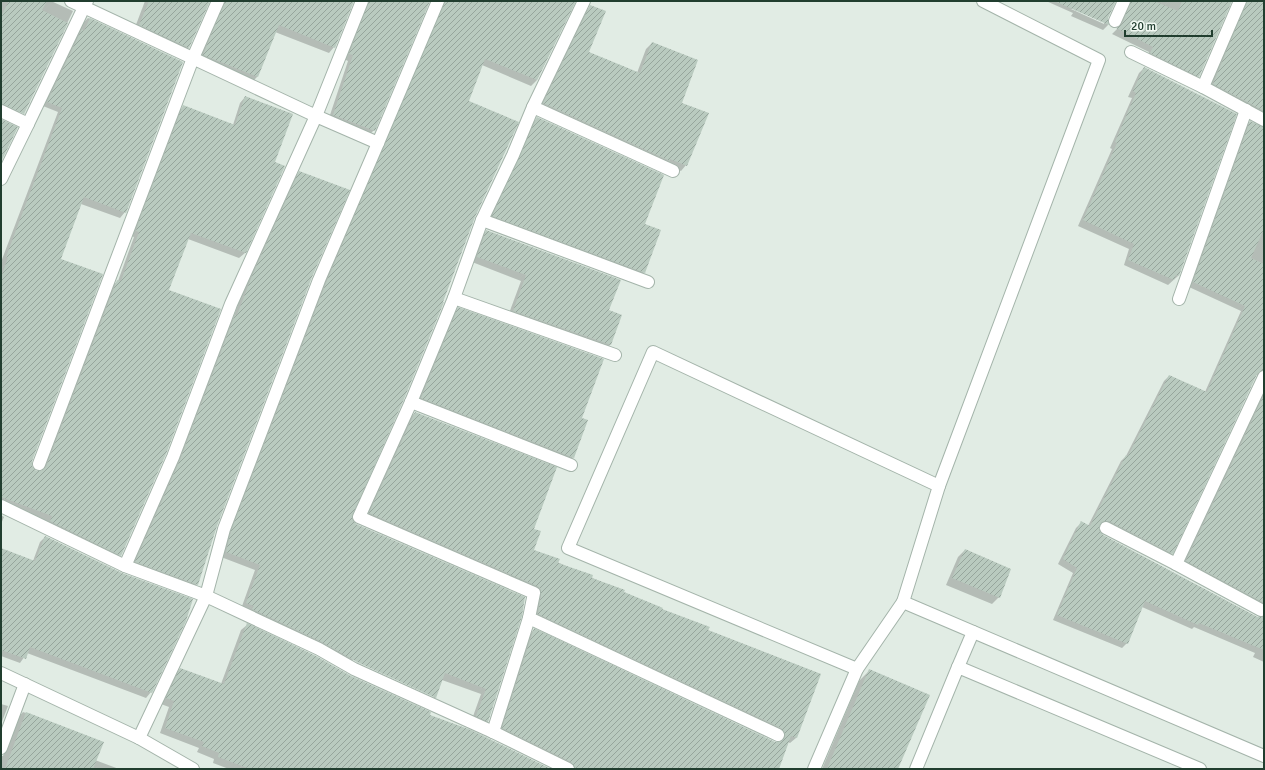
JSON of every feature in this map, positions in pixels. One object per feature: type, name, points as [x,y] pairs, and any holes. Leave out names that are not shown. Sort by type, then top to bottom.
[{"type":"street","points":[[71,1],[85,4],[192,58],[316,116],[378,142]]},
{"type":"street","points":[[39,464],[192,58],[218,1]]},
{"type":"street","points":[[125,566],[174,457],[231,304],[316,116],[362,1]]},
{"type":"street","points":[[139,738],[206,596],[224,529],[320,280],[438,1]]},
{"type":"street","points":[[492,732],[529,618],[534,593],[359,517],[411,402],[454,298],[482,220],[513,155],[533,107],[584,1]]},
{"type":"street","points":[[814,769],[857,669],[903,602],[939,486],[1099,60],[983,1]]},
{"type":"street","points":[[1115,21],[1124,1]]},
{"type":"street","points":[[1203,87],[1240,1]]},
{"type":"street","points":[[1,179],[85,4]]},
{"type":"street","points":[[1131,52],[1203,87],[1264,120]]},
{"type":"street","points":[[533,107],[673,171]]},
{"type":"street","points":[[1179,299],[1246,110]]},
{"type":"street","points":[[1,111],[28,124]]},
{"type":"street","points":[[482,220],[648,282]]},
{"type":"street","points":[[454,298],[615,355]]},
{"type":"street","points":[[857,669],[568,548],[653,352],[939,486]]},
{"type":"street","points":[[1176,564],[1264,377]]},
{"type":"street","points":[[411,402],[571,465]]},
{"type":"street","points":[[1,506],[125,566],[206,596],[319,649],[361,672],[492,732],[568,769]]},
{"type":"street","points":[[1106,528],[1263,609]]},
{"type":"street","points":[[903,602],[1264,756]]},
{"type":"street","points":[[529,618],[778,735]]},
{"type":"street","points":[[916,769],[973,632]]},
{"type":"street","points":[[958,666],[1200,769]]},
{"type":"street","points":[[1,673],[139,738],[193,769]]},
{"type":"street","points":[[1,748],[25,684]]},
{"type":"building","points":[[9,1],[47,1],[42,10],[68,23],[24,114],[1,104],[1,16]]},
{"type":"building","points":[[149,1],[210,1],[189,48],[139,25]]},
{"type":"building","points":[[225,1],[354,1],[335,48],[279,25],[258,77],[203,55]]},
{"type":"building","points":[[369,1],[430,1],[375,131],[333,115],[353,55],[349,54]]},
{"type":"building","points":[[445,1],[576,1],[537,80],[485,59],[469,101],[519,122],[475,217],[444,302],[404,399],[352,517],[356,524],[525,597],[522,616],[488,722],[476,716],[486,689],[445,673],[436,698],[357,662],[322,642],[252,609],[254,606],[246,603],[260,565],[226,552],[231,531],[326,283]]},
{"type":"building","points":[[1054,1],[1116,1],[1108,18],[1109,25]]},
{"type":"building","points":[[1131,1],[1154,1],[1178,11],[1182,1],[1232,1],[1199,77],[1150,53],[1153,47],[1116,28],[1122,24]]},
{"type":"building","points":[[1247,1],[1264,1],[1264,111],[1213,84]]},
{"type":"building","points":[[590,5],[606,11],[589,52],[640,73],[652,42],[698,60],[682,103],[709,113],[687,166],[670,159],[670,161],[543,103]]},
{"type":"building","points":[[90,18],[183,62],[126,213],[84,197],[61,259],[103,274],[32,461],[32,466],[36,471],[41,471],[46,467],[117,280],[121,281],[139,232],[136,231],[140,218],[183,105],[235,125],[245,96],[293,114],[275,162],[285,166],[246,253],[191,233],[169,290],[221,309],[166,454],[121,556],[50,521],[52,516],[1,497],[1,277],[8,258],[6,257],[62,108],[47,102],[82,29],[84,31]]},
{"type":"building","points":[[1144,67],[1237,114],[1179,276],[1176,275],[1174,280],[1128,260],[1134,244],[1083,220],[1117,143],[1115,142],[1136,93],[1133,91]]},
{"type":"building","points":[[537,117],[664,175],[645,224],[661,230],[645,273],[492,216]]},
{"type":"building","points":[[1,119],[18,127],[1,162]]},
{"type":"building","points":[[1250,121],[1264,127],[1264,229],[1251,258],[1264,264],[1264,370],[1257,374],[1173,554],[1109,521],[1102,522],[1099,528],[1103,535],[1257,617],[1264,617],[1264,650],[1199,623],[1198,625],[1145,601],[1128,644],[1057,615],[1077,568],[1063,559],[1081,521],[1090,526],[1126,455],[1128,456],[1169,375],[1207,392],[1245,306],[1193,282]]},
{"type":"building","points":[[299,171],[350,190],[312,277],[217,526],[198,585],[135,562],[180,460],[235,315],[237,315],[252,276]]},
{"type":"building","points":[[486,230],[621,280],[609,310],[622,315],[611,345],[513,311],[526,275],[477,257]]},
{"type":"building","points":[[458,307],[604,359],[582,418],[588,420],[574,458],[421,398]]},
{"type":"building","points":[[1264,395],[1264,603],[1186,561]]},
{"type":"building","points":[[415,412],[557,467],[534,529],[541,531],[534,550],[560,559],[558,563],[593,575],[592,578],[625,590],[624,592],[663,608],[662,609],[710,627],[708,630],[821,674],[797,738],[791,736],[779,769],[575,769],[571,762],[502,728],[534,628],[775,742],[782,741],[785,735],[781,728],[538,614],[541,594],[540,588],[537,586],[369,513]]},
{"type":"building","points":[[45,536],[122,573],[193,599],[186,621],[152,693],[30,647],[26,659],[1,650],[1,548],[35,561]]},
{"type":"building","points":[[965,549],[1011,569],[1000,598],[952,578]]},
{"type":"building","points":[[247,623],[316,656],[351,676],[431,712],[430,715],[471,730],[551,769],[250,769],[218,757],[219,753],[202,746],[204,742],[165,728],[174,701],[166,698],[180,668],[224,684]]},
{"type":"building","points":[[869,669],[930,695],[898,769],[827,769]]},
{"type":"building","points":[[26,712],[104,742],[93,769],[5,769]]}]
